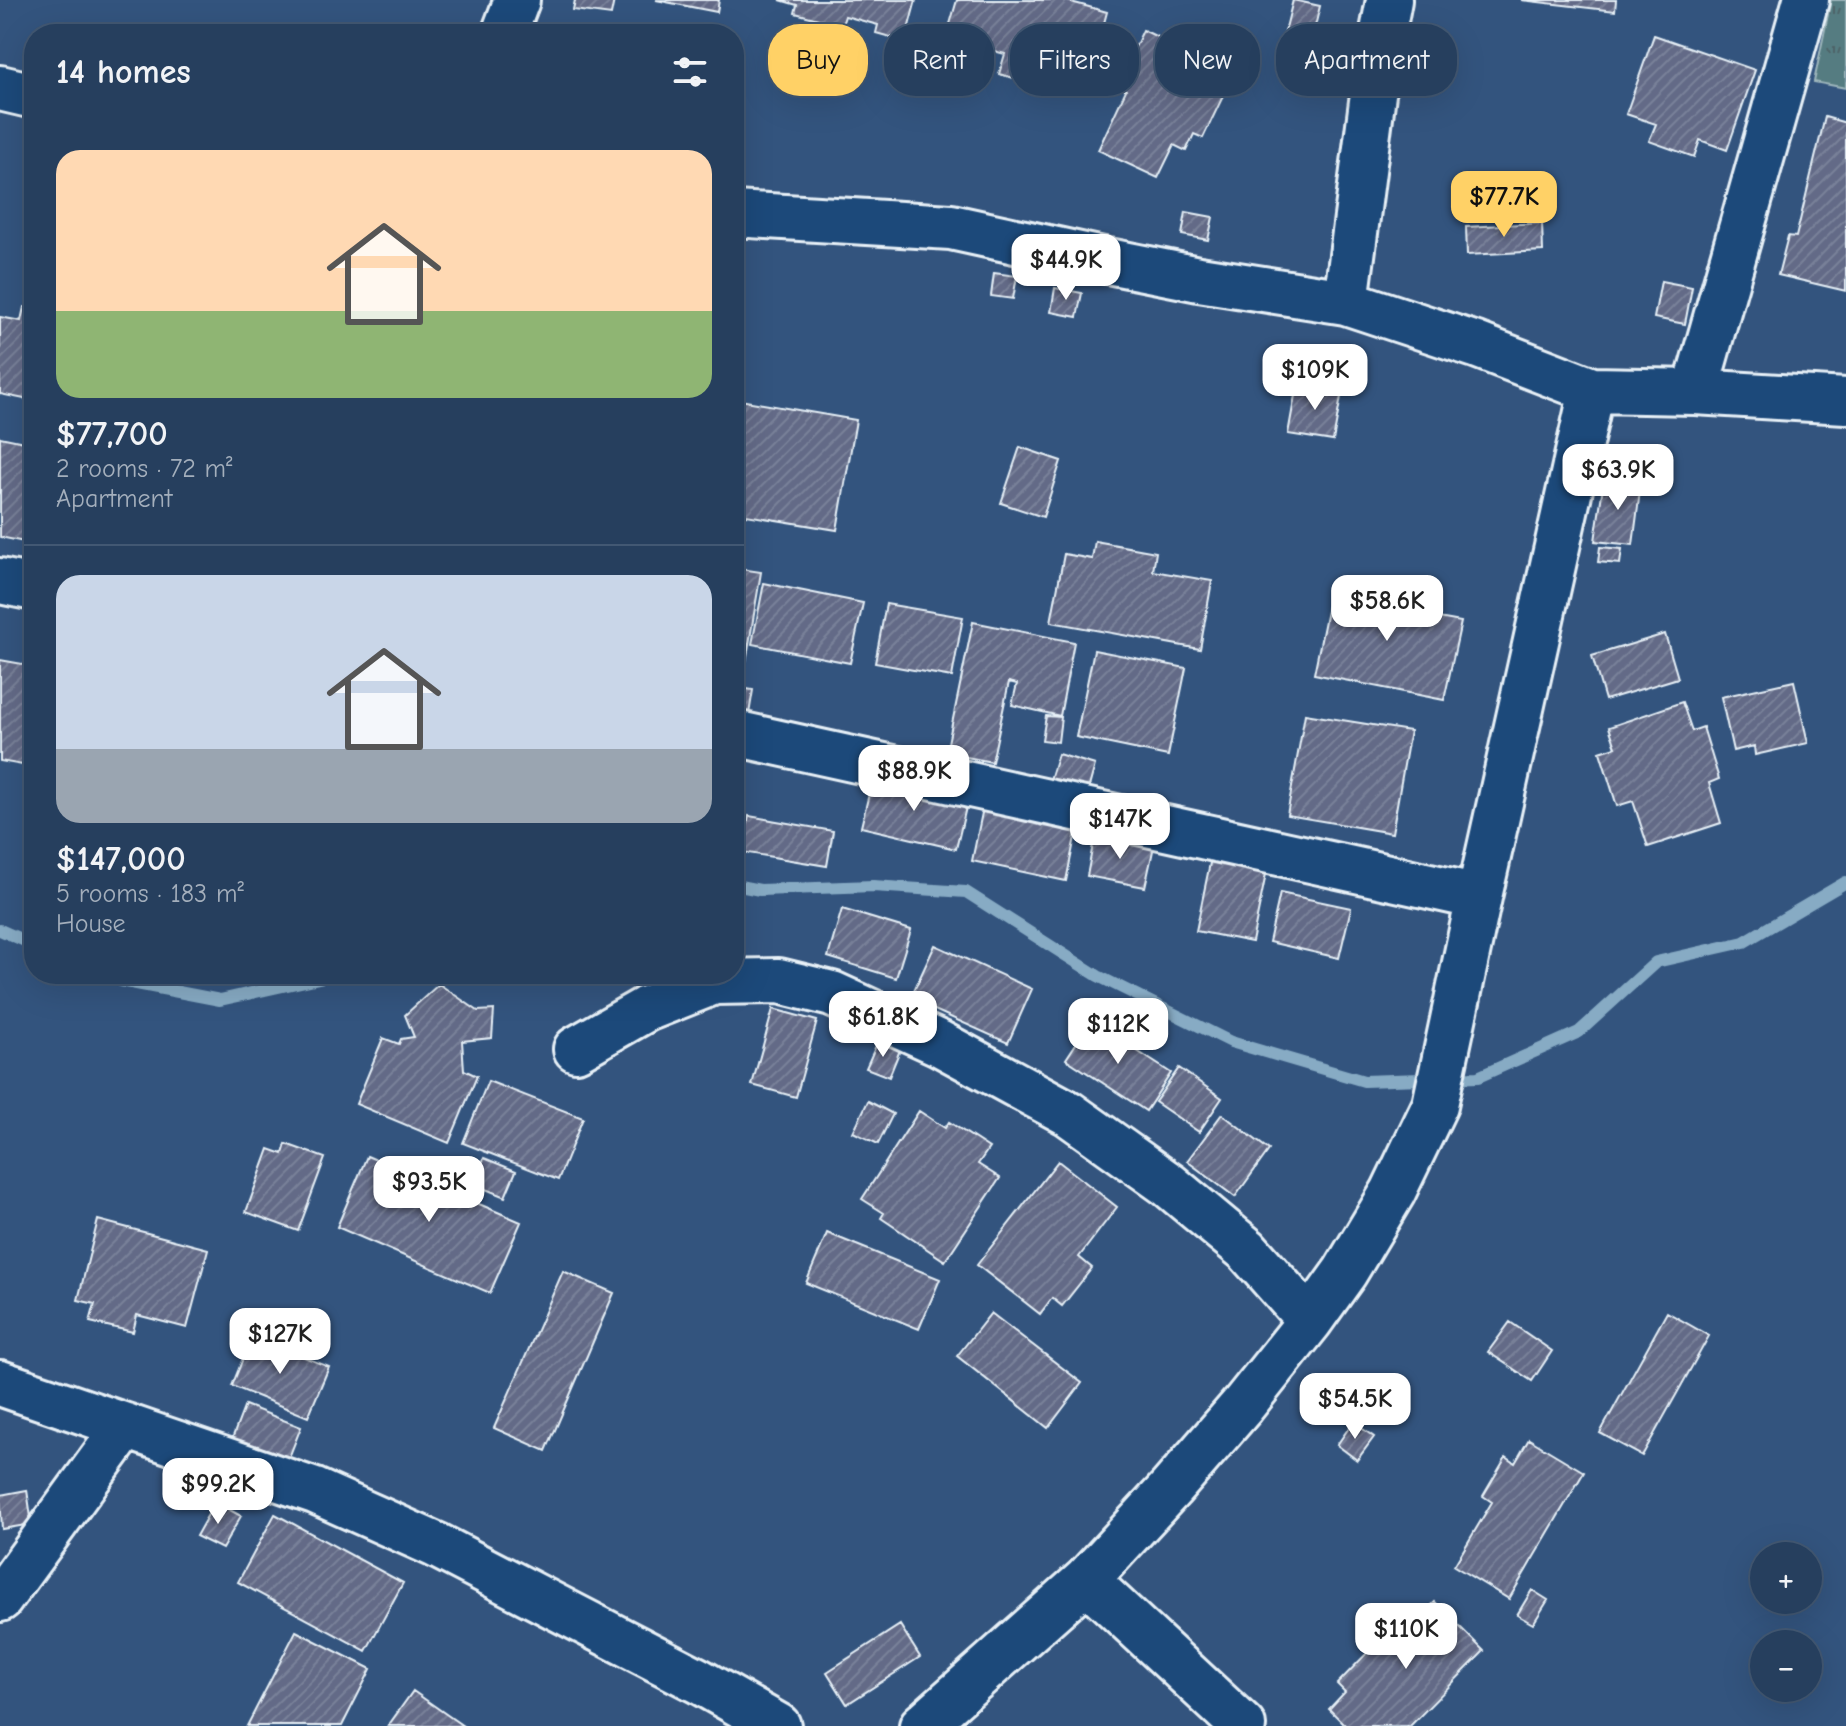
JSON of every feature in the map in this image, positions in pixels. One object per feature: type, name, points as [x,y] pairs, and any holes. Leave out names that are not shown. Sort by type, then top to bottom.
[{"type":"street","points":[[508,24],[517,0]]},
{"type":"street","points":[[1346,302],[1377,63],[1389,0]]},
{"type":"street","points":[[1695,392],[1806,0]]},
{"type":"street","points":[[744,215],[951,227],[1199,279],[1346,302],[1476,345],[1592,390],[1695,392],[1846,401]]},
{"type":"street","points":[[922,1726],[1086,1580],[1171,1488],[1310,1321],[1345,1272],[1393,1192],[1435,1105],[1592,390]]},
{"type":"street","points":[[0,581],[24,586]]},
{"type":"street","points":[[744,735],[1479,897]]},
{"type":"street","points":[[744,982],[779,981],[832,994],[939,1043],[1068,1113],[1169,1185],[1247,1250],[1310,1321]]},
{"type":"street","points":[[576,1049],[646,1009],[709,984]]},
{"type":"street","points":[[0,1383],[315,1491],[436,1545],[699,1681],[778,1726]]},
{"type":"street","points":[[0,1599],[126,1426]]},
{"type":"street","points":[[1086,1580],[1243,1726]]},
{"type":"green space","points":[[1831,0],[1846,0],[1846,88],[1814,82]]},
{"type":"building","points":[[575,0],[614,0],[611,15],[573,10]]},
{"type":"building","points":[[656,0],[719,0],[717,12]]},
{"type":"building","points":[[780,0],[916,0],[910,24],[884,24],[884,35],[876,33],[878,25],[845,16],[842,24],[838,24],[795,13],[797,5]]},
{"type":"building","points":[[957,0],[1064,0],[1107,12],[1104,24],[1010,24],[1010,77],[999,74],[1005,54],[994,51],[994,24],[950,24]]},
{"type":"building","points":[[1293,0],[1320,6],[1316,24],[1287,24]]},
{"type":"building","points":[[1521,0],[1616,0],[1615,11]]},
{"type":"building","points":[[1143,30],[1155,36],[1155,96],[1223,96],[1203,138],[1194,134],[1186,151],[1174,145],[1158,178],[1098,150],[1123,96],[1139,96],[1139,39]]},
{"type":"building","points":[[1654,35],[1755,70],[1727,150],[1700,140],[1694,157],[1649,141],[1656,124],[1626,114]]},
{"type":"building","points":[[1825,117],[1846,123],[1846,291],[1778,275],[1788,236],[1796,237]]},
{"type":"building","points":[[1186,212],[1213,217],[1208,240],[1182,235]]},
{"type":"building","points":[[1542,223],[1543,251],[1467,255],[1466,227]]},
{"type":"building","points":[[994,273],[1017,276],[1013,299],[991,296]]},
{"type":"building","points":[[1661,281],[1692,287],[1685,324],[1654,318]]},
{"type":"building","points":[[1055,288],[1082,293],[1077,317],[1051,312]]},
{"type":"building","points":[[24,307],[24,399],[0,394],[0,317],[21,321]]},
{"type":"building","points":[[1297,384],[1342,391],[1333,441],[1288,434]]},
{"type":"building","points":[[744,401],[856,420],[837,530],[744,515]]},
{"type":"building","points":[[0,437],[24,442],[24,542],[0,537]]},
{"type":"building","points":[[1020,447],[1061,461],[1043,517],[1001,503]]},
{"type":"building","points":[[1604,479],[1641,483],[1633,545],[1595,541]]},
{"type":"building","points":[[1095,541],[1156,552],[1153,571],[1212,581],[1200,649],[1051,622],[1064,554],[1092,559]]},
{"type":"building","points":[[1600,547],[1622,549],[1620,564],[1598,562]]},
{"type":"building","points":[[744,569],[761,572],[744,668]]},
{"type":"building","points":[[1363,582],[1420,593],[1416,614],[1461,622],[1444,700],[1314,674],[1330,596],[1359,602]]},
{"type":"building","points":[[764,583],[863,603],[850,663],[752,644]]},
{"type":"building","points":[[886,604],[963,617],[952,677],[875,663]]},
{"type":"building","points":[[973,622],[1074,642],[1060,716],[1012,705],[1017,684],[1009,682],[992,762],[946,753]]},
{"type":"building","points":[[1665,634],[1678,678],[1605,700],[1592,656]]},
{"type":"building","points":[[1094,650],[1186,668],[1168,756],[1076,737]]},
{"type":"building","points":[[0,660],[24,664],[24,765],[0,761]]},
{"type":"building","points":[[1794,681],[1808,743],[1755,755],[1754,746],[1733,751],[1721,697]]},
{"type":"building","points":[[744,689],[753,690],[749,714],[744,713]]},
{"type":"building","points":[[1682,702],[1692,731],[1703,727],[1719,779],[1709,783],[1721,823],[1648,847],[1633,801],[1617,806],[1600,752],[1616,747],[1609,727]]},
{"type":"building","points":[[1305,714],[1410,731],[1392,833],[1287,815]]},
{"type":"building","points":[[1046,716],[1061,717],[1058,742],[1042,740]]},
{"type":"building","points":[[1058,754],[1095,765],[1087,794],[1049,783]]},
{"type":"building","points":[[873,777],[968,799],[956,849],[861,827]]},
{"type":"building","points":[[983,808],[1077,827],[1066,881],[972,861]]},
{"type":"building","points":[[749,816],[833,831],[827,866],[744,852]]},
{"type":"building","points":[[1095,834],[1154,846],[1145,887],[1087,876]]},
{"type":"building","points":[[1211,858],[1267,869],[1252,942],[1196,931]]},
{"type":"building","points":[[1280,893],[1351,908],[1339,958],[1269,942]]},
{"type":"building","points":[[842,909],[911,930],[896,978],[828,957]]},
{"type":"building","points":[[935,945],[1032,989],[1008,1043],[910,999]]},
{"type":"building","points":[[439,984],[478,1011],[494,1010],[492,1038],[462,1041],[464,1070],[477,1076],[449,1143],[356,1104],[383,1038],[399,1044],[401,1039],[414,1037],[405,1015]]},
{"type":"building","points":[[773,1009],[817,1021],[796,1097],[752,1085]]},
{"type":"building","points":[[1091,1021],[1171,1073],[1146,1111],[1066,1059]]},
{"type":"building","points":[[878,1041],[900,1050],[889,1077],[866,1068]]},
{"type":"building","points":[[1179,1068],[1222,1098],[1199,1132],[1155,1102]]},
{"type":"building","points":[[488,1081],[583,1118],[558,1180],[463,1143]]},
{"type":"building","points":[[868,1101],[893,1114],[878,1144],[853,1132]]},
{"type":"building","points":[[919,1111],[945,1128],[949,1122],[989,1148],[978,1164],[1000,1178],[945,1261],[881,1218],[884,1213],[862,1199]]},
{"type":"building","points":[[1222,1114],[1269,1150],[1235,1197],[1187,1161]]},
{"type":"building","points":[[286,1144],[325,1158],[298,1231],[246,1212],[269,1149],[283,1154]]},
{"type":"building","points":[[367,1156],[521,1222],[490,1293],[337,1227]]},
{"type":"building","points":[[484,1158],[516,1171],[505,1197],[473,1184]]},
{"type":"building","points":[[1058,1161],[1117,1207],[1079,1257],[1092,1268],[1062,1306],[1052,1298],[1040,1314],[977,1265]]},
{"type":"building","points":[[98,1220],[208,1249],[187,1328],[137,1315],[133,1332],[90,1322],[95,1304],[78,1300]]},
{"type":"building","points":[[827,1233],[940,1279],[919,1329],[806,1283]]},
{"type":"building","points":[[563,1271],[614,1293],[546,1451],[494,1428]]},
{"type":"building","points":[[1667,1312],[1709,1336],[1642,1456],[1600,1433]]},
{"type":"building","points":[[991,1313],[1082,1383],[1048,1428],[957,1356]]},
{"type":"building","points":[[1510,1322],[1552,1351],[1532,1381],[1488,1352]]},
{"type":"building","points":[[252,1336],[329,1367],[308,1417],[232,1386]]},
{"type":"building","points":[[245,1405],[301,1427],[288,1460],[232,1439]]},
{"type":"building","points":[[1353,1422],[1374,1437],[1357,1460],[1337,1445]]},
{"type":"building","points":[[1529,1439],[1584,1472],[1509,1599],[1454,1566],[1492,1502],[1483,1496],[1506,1457],[1515,1463]]},
{"type":"building","points":[[27,1490],[32,1524],[2,1529],[0,1495]]},
{"type":"building","points":[[215,1502],[241,1516],[222,1549],[196,1536]]},
{"type":"building","points":[[275,1514],[403,1583],[366,1651],[238,1582]]},
{"type":"building","points":[[1532,1590],[1548,1600],[1533,1624],[1517,1615]]},
{"type":"building","points":[[1435,1602],[1484,1651],[1410,1726],[1346,1726],[1329,1709],[1345,1692],[1337,1684],[1408,1611],[1417,1620]]},
{"type":"building","points":[[900,1625],[920,1657],[847,1704],[827,1672]]},
{"type":"building","points":[[296,1631],[371,1669],[342,1726],[247,1726]]},
{"type":"building","points":[[413,1691],[463,1726],[388,1726]]},
{"type":"waterway","points":[[744,887],[760,890],[873,886],[966,892],[1098,976],[1231,1042],[1364,1081],[1478,1077],[1579,1032],[1656,962],[1744,942],[1846,882]]},
{"type":"waterway","points":[[0,930],[24,941]]},
{"type":"waterway","points":[[137,984],[220,1000],[292,984]]}]
